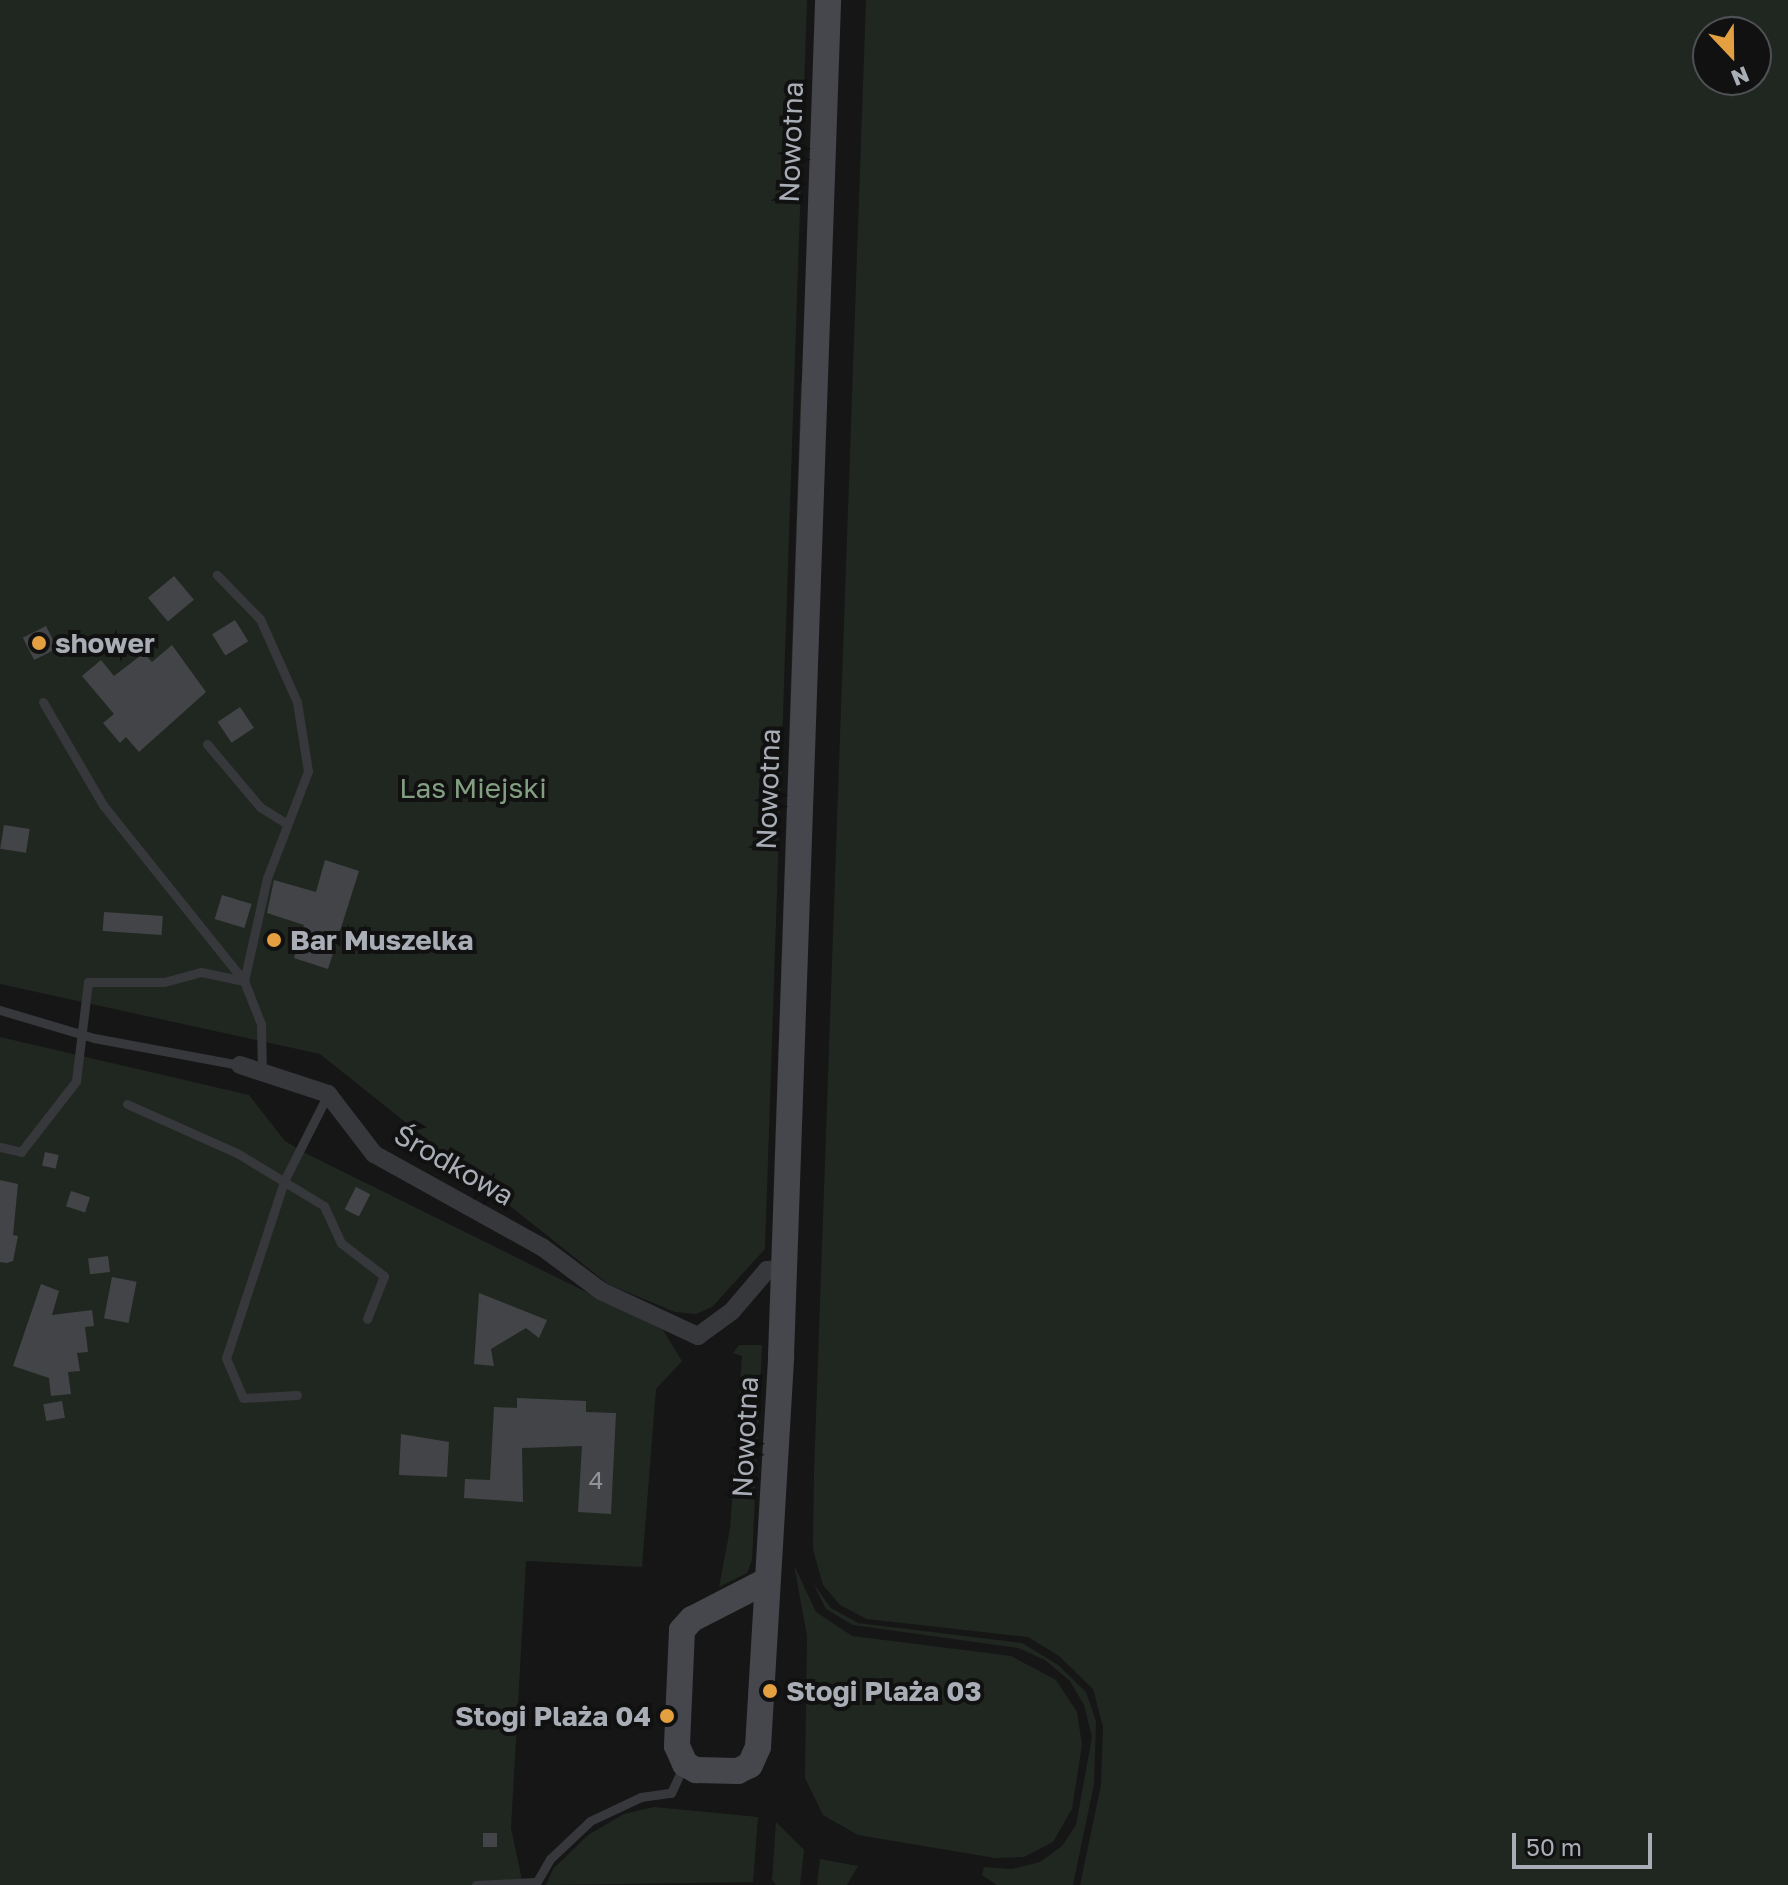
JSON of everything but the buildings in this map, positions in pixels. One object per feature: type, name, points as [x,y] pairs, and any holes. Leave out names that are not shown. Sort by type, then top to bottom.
[{"type":"street","name":"Nowotna","points":[[685,1764],[696,1770],[738,1771],[757,1755],[784,1269],[828,0]]},
{"type":"street","points":[[240,1065],[328,1094]]},
{"type":"street","name":"Środkowa","points":[[328,1094],[374,1154],[542,1247],[601,1291],[698,1336],[732,1311],[767,1270],[784,1269]]},
{"type":"street","points":[[685,1764],[677,1746],[682,1630],[692,1619],[766,1581]]},
{"type":"lane","points":[[217,575],[260,619],[297,702],[308,771],[267,878],[244,981]]},
{"type":"lane","points":[[43,702],[103,805],[244,981],[261,1024],[262,1072]]},
{"type":"lane","points":[[207,744],[260,807],[286,823]]},
{"type":"lane","points":[[0,1147],[21,1152],[76,1081],[88,982],[164,982],[201,972],[244,981]]},
{"type":"lane","points":[[0,1010],[82,1032],[240,1065]]},
{"type":"lane","points":[[297,1395],[243,1398],[226,1358],[285,1179],[328,1094]]},
{"type":"lane","points":[[127,1104],[285,1179],[324,1206],[341,1243],[384,1276],[367,1319]]},
{"type":"lane","points":[[476,1885],[535,1883],[550,1859],[590,1821],[641,1797],[671,1793],[685,1764]]},
{"type":"green space","name":"Las Miejski","points":[[0,0],[807,0],[765,1249],[712,1307],[696,1314],[675,1312],[608,1284],[320,1054],[0,984]]},
{"type":"green space","points":[[866,0],[1788,0],[1788,1885],[1080,1885],[1101,1785],[1103,1727],[1093,1689],[1059,1656],[1028,1637],[867,1619],[840,1605],[823,1585],[813,1549]]},
{"type":"green space","points":[[801,382],[805,387],[772,1236]]},
{"type":"green space","points":[[0,1037],[249,1095],[285,1141],[303,1152],[663,1330],[682,1361],[656,1389],[642,1567],[526,1561],[511,1828],[523,1885],[0,1885]]},
{"type":"green space","points":[[739,1345],[762,1345],[752,1560],[747,1573],[719,1587],[730,1529],[742,1356],[733,1353]]},
{"type":"green space","points":[[794,1565],[816,1612],[852,1636],[1011,1656],[1056,1680],[1077,1712],[1082,1745],[1072,1809],[1053,1842],[1024,1857],[995,1858],[858,1835],[823,1815],[805,1778],[807,1636]]},
{"type":"green space","points":[[813,1583],[831,1608],[858,1623],[1022,1643],[1058,1665],[1086,1692],[1096,1721],[1094,1784],[1073,1885],[997,1885],[982,1875],[984,1867],[1012,1869],[1040,1862],[1062,1846],[1076,1825],[1092,1737],[1084,1705],[1070,1681],[1045,1660],[1018,1648],[853,1625],[826,1609]]},
{"type":"green space","points":[[654,1807],[758,1817],[753,1882],[546,1885],[553,1869],[588,1835],[624,1814]]},
{"type":"green space","points":[[776,1822],[804,1850],[800,1885],[776,1885],[772,1880]]},
{"type":"green space","points":[[820,1859],[858,1866],[847,1885],[817,1885]]},
{"type":"place","name":"shower","points":[[39,643]]},
{"type":"place","name":"Bar Muszelka","points":[[274,940]]},
{"type":"place","name":"Stogi Plaża 03","points":[[770,1691]]},
{"type":"place","name":"Stogi Plaża 04","points":[[667,1716]]}]
